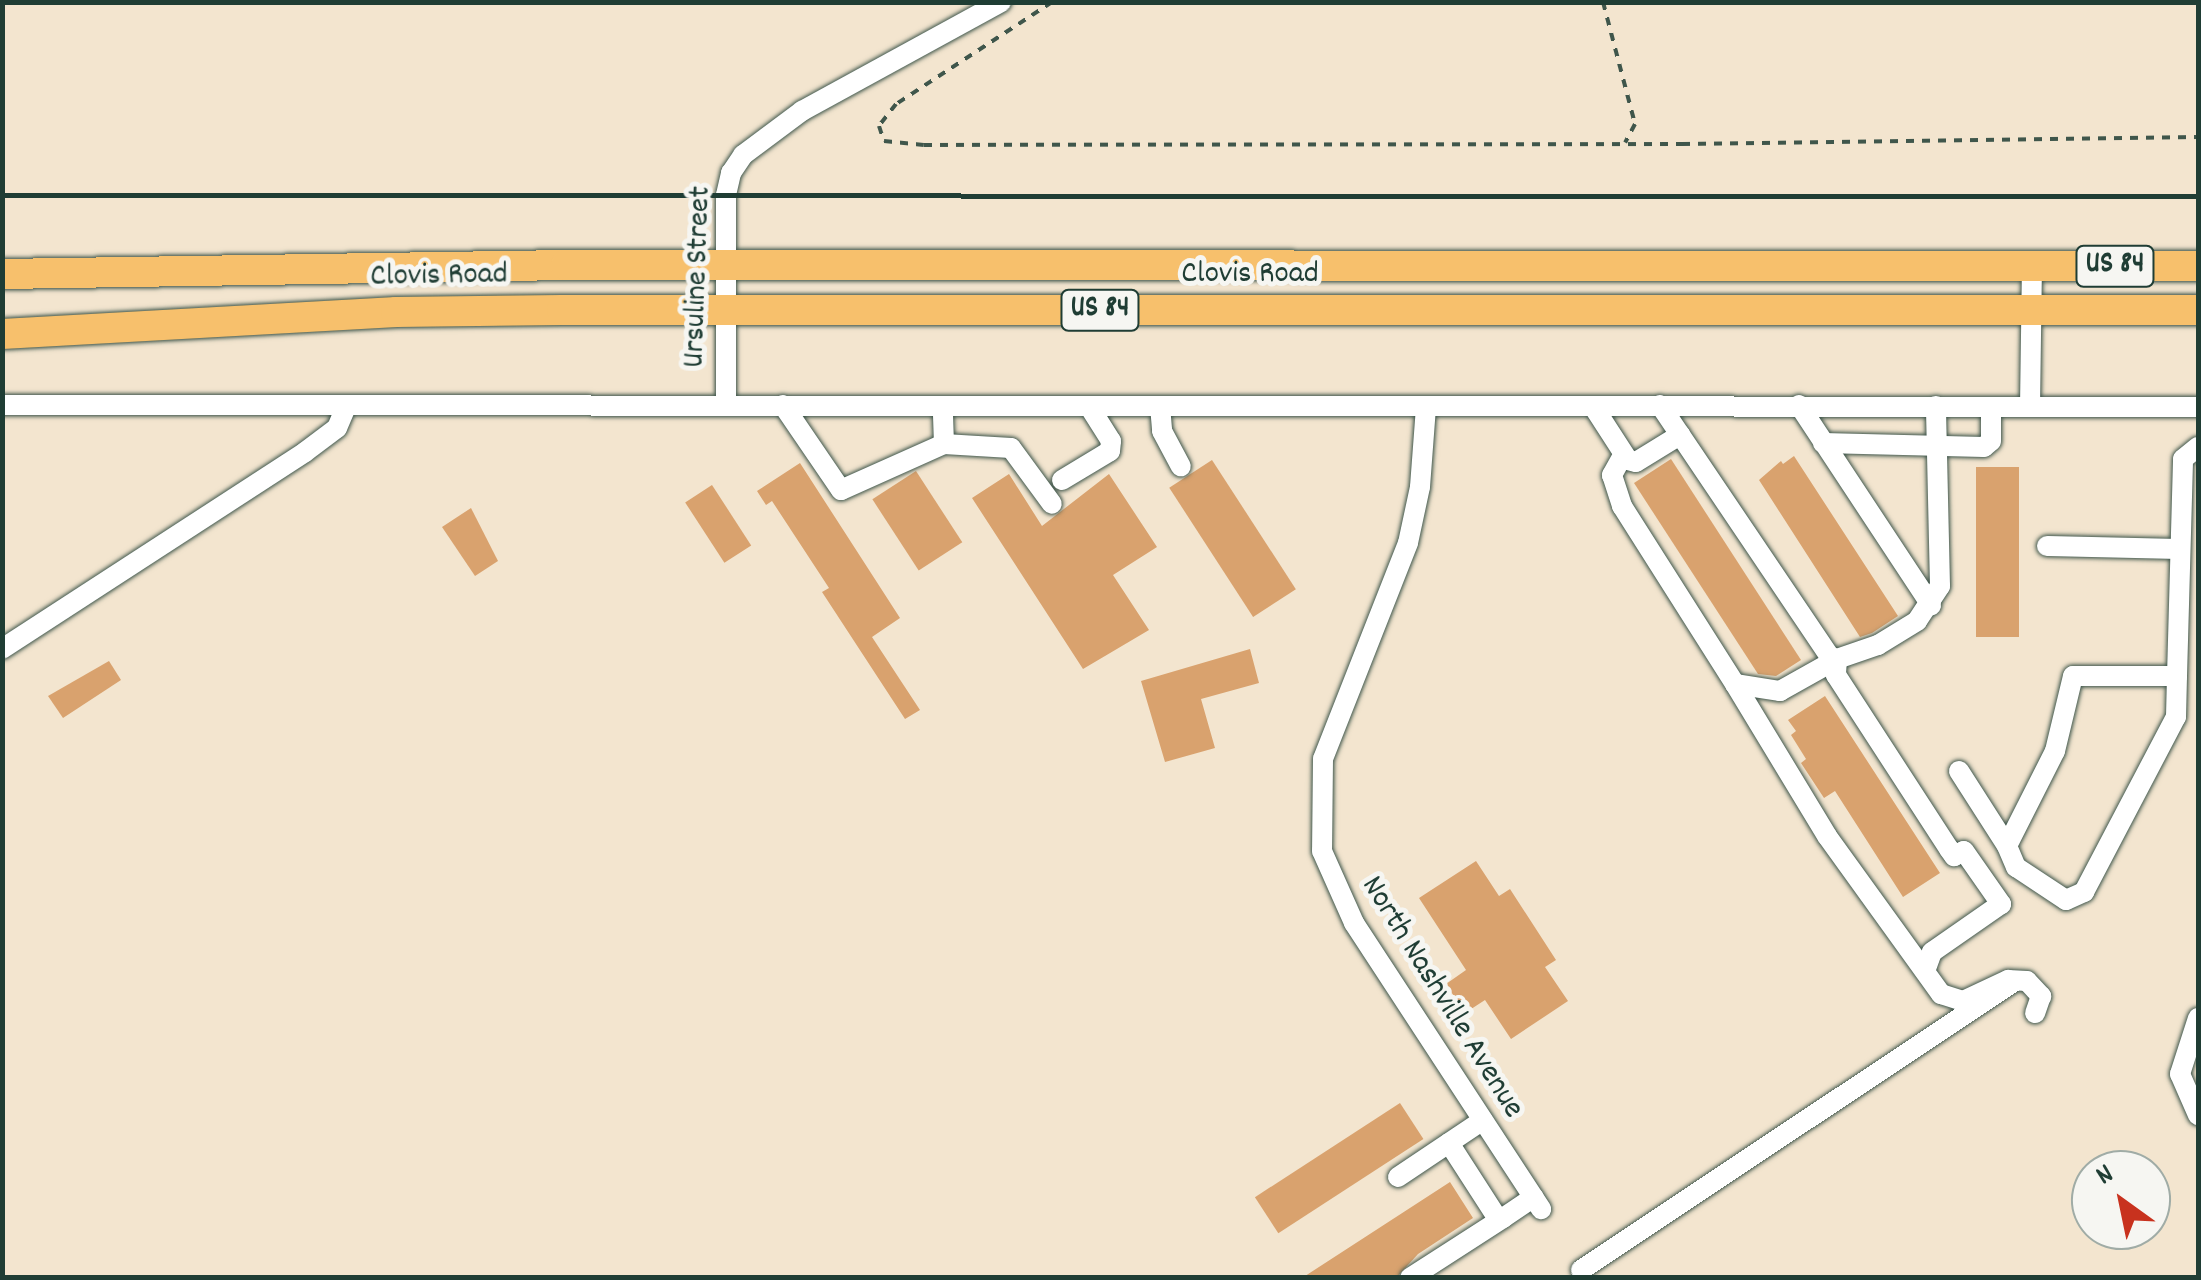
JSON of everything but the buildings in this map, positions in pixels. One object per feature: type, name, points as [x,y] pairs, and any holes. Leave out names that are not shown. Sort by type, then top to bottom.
[{"type":"highway","name":"Clovis Road","points":[[2,274],[435,266],[2198,266]]},
{"type":"highway","name":"Clovis Road","points":[[2,334],[396,312],[2198,310]]},
{"type":"street","name":"Ursuline Street","points":[[726,405],[726,195],[731,173],[743,155],[802,111],[1000,2]]},
{"type":"street","points":[[2030,407],[2032,266]]},
{"type":"street","points":[[2,405],[2198,407]]},
{"type":"street","points":[[783,405],[841,490],[944,444],[1011,448],[1052,504]]},
{"type":"street","points":[[1799,405],[1931,605]]},
{"type":"street","points":[[2,649],[305,452],[337,428],[347,406]]},
{"type":"street","points":[[944,406],[944,444]]},
{"type":"street","points":[[1062,480],[1110,450],[1111,441],[1090,406]]},
{"type":"street","points":[[1160,406],[1162,431],[1182,466]]},
{"type":"street","points":[[1593,406],[1622,456],[1636,462],[1680,435]]},
{"type":"street","points":[[1660,406],[1829,656],[1837,659]]},
{"type":"street","points":[[1734,684],[1780,691],[1837,659],[1878,645],[1917,620],[1931,605],[1942,578],[1936,406]]},
{"type":"street","points":[[1824,443],[1989,444],[1991,406]]},
{"type":"street","name":"North Nashville Avenue","points":[[1426,407],[1414,520],[1328,742],[1319,827],[1334,887],[1354,923],[1538,1203],[1502,1218]]},
{"type":"street","points":[[1959,771],[2008,846],[2016,867],[2066,900],[2084,892],[2176,717],[2183,459],[2198,447]]},
{"type":"street","points":[[1622,456],[1612,475],[1622,506],[1827,836],[1940,994],[1953,1001],[2015,981],[2027,981],[2041,996],[2035,1013]]},
{"type":"street","points":[[2047,546],[2180,549]]},
{"type":"street","points":[[1837,659],[1836,674],[1954,856],[1964,851],[2001,904],[1932,952],[1925,971]]},
{"type":"street","points":[[2008,846],[2055,750],[2074,676],[2177,676]]},
{"type":"street","points":[[1581,1270],[2015,981]]},
{"type":"street","points":[[2198,1018],[2180,1074],[2198,1115]]},
{"type":"street","points":[[1398,1177],[1483,1120]]},
{"type":"street","points":[[1449,1143],[1496,1216],[1502,1218]]},
{"type":"street","points":[[1410,1278],[1502,1218]]},
{"type":"path","points":[[1052,2],[896,104],[880,126],[884,141],[924,145],[1625,143],[2198,137]]},
{"type":"path","points":[[1604,2],[1635,124],[1625,143]]},
{"type":"railway","points":[[2,195],[2198,196]]}]
